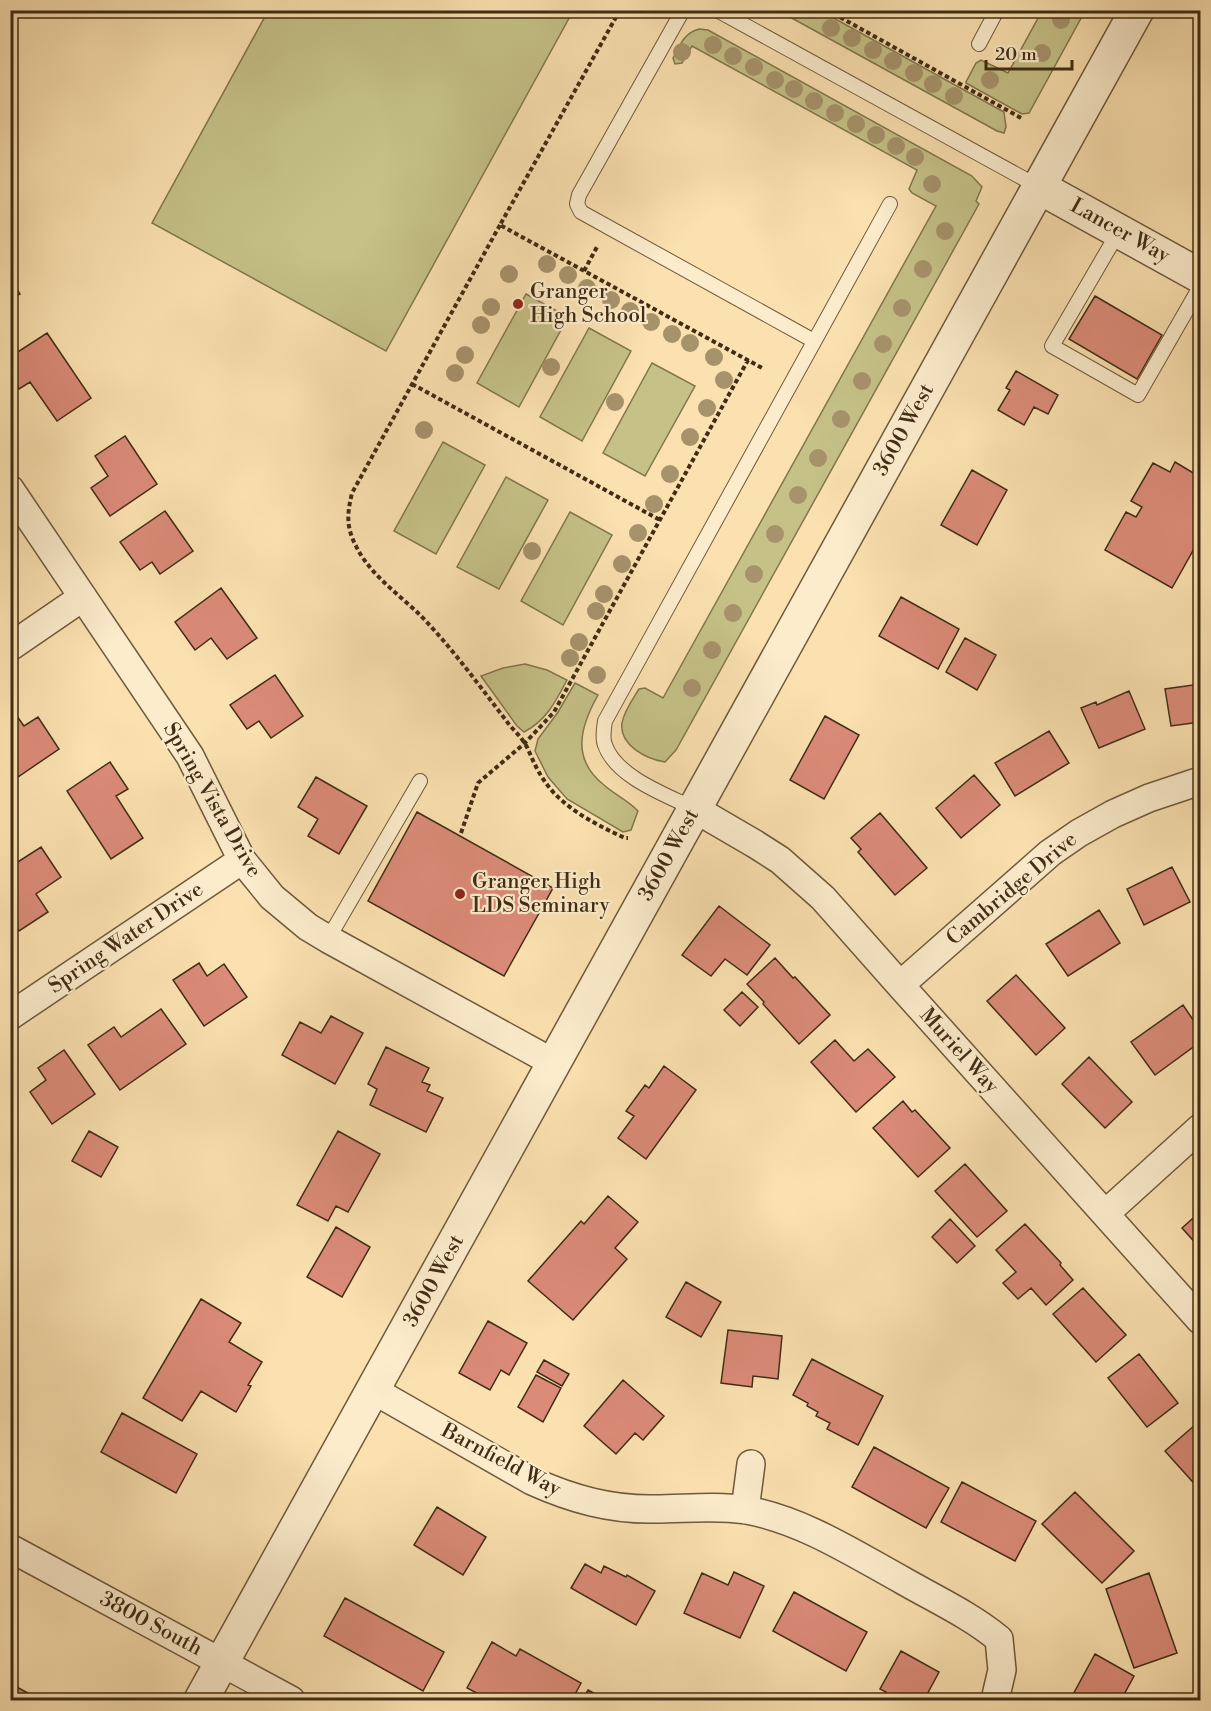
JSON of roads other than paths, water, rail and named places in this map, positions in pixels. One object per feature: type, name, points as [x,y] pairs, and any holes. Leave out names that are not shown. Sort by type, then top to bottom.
[{"type":"street","name":"3600 West","points":[[201,1701],[1137,10]]},
{"type":"street","name":"Lancer Way","points":[[1039,187],[1200,276]]},
{"type":"street","name":"Spring Vista Drive","points":[[10,489],[190,756],[242,860],[272,897],[308,927],[328,939],[554,1063]]},
{"type":"street","points":[[10,647],[83,597]]},
{"type":"street","name":"Cambridge Drive","points":[[900,985],[1050,853],[1079,833],[1149,798],[1200,781]]},
{"type":"street","name":"Muriel Way","points":[[695,809],[780,860],[823,898],[1200,1320]]},
{"type":"street","name":"Spring Water Drive","points":[[10,1016],[242,860]]},
{"type":"street","points":[[1106,1214],[1200,1128]]},
{"type":"street","name":"Barnfield Way","points":[[373,1390],[532,1481],[560,1493],[592,1503],[622,1508],[714,1507],[745,1510],[786,1521],[825,1538],[970,1618],[999,1639],[1002,1670],[995,1701]]},
{"type":"street","points":[[745,1510],[751,1464]]},
{"type":"street","name":"3800 South","points":[[10,1548],[291,1701]]},
{"type":"lane","points":[[683,10],[579,195],[577,204],[580,212],[814,341]]},
{"type":"lane","points":[[717,10],[1039,187]]},
{"type":"lane","points":[[979,44],[997,10]]},
{"type":"lane","points":[[695,809],[639,781],[614,760],[604,743],[605,721],[890,204]]},
{"type":"lane","points":[[1119,231],[1052,346],[1138,395],[1200,287]]},
{"type":"lane","points":[[328,939],[420,781]]},
{"type":"place","name":"Granger High School","points":[[518,304]]},
{"type":"place","name":"Granger High LDS Seminary","points":[[460,894]]}]
